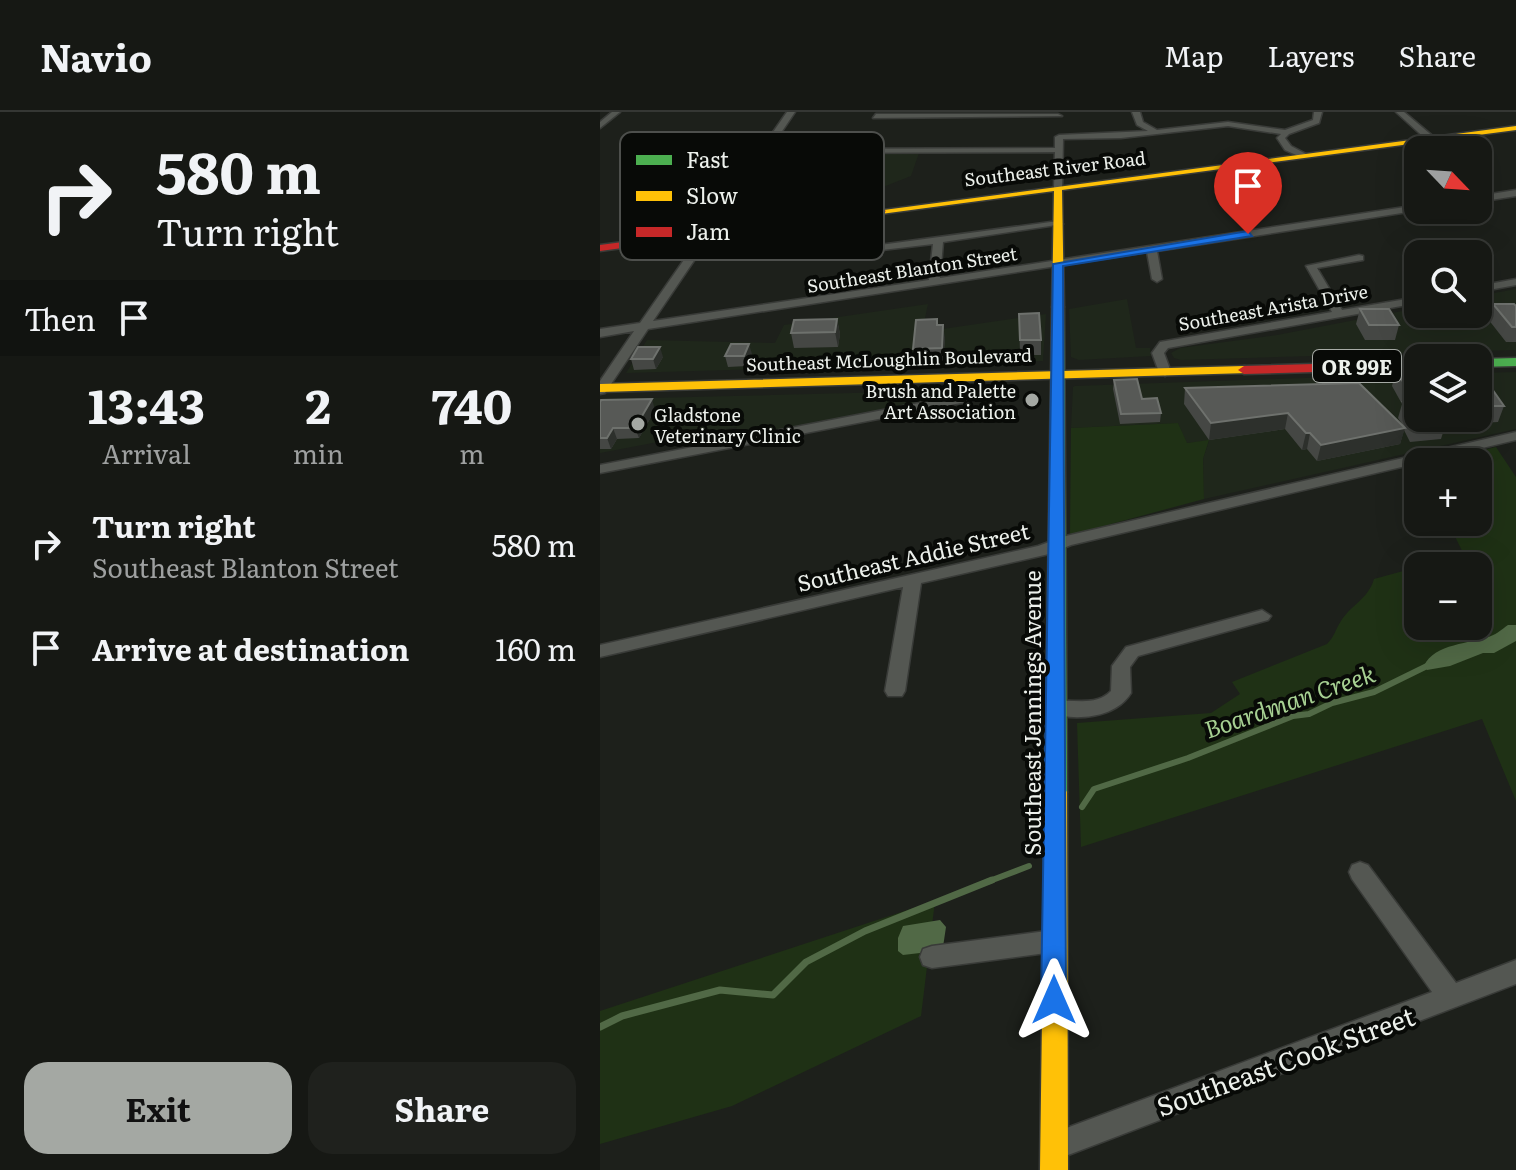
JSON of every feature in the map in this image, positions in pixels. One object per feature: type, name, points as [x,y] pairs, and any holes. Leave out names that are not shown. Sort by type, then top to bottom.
[{"type":"street","points":[[600,126],[616,112]]},
{"type":"street","points":[[778,132],[791,112]]},
{"type":"street","points":[[1136,112],[1140,123],[1156,132]]},
{"type":"street","points":[[1303,156],[1288,148],[1282,141],[1282,135],[1316,121],[1318,112]]},
{"type":"street","points":[[1400,112],[1427,136]]},
{"type":"street","points":[[876,116],[1058,114]]},
{"type":"street","name":"Southeast Jennings Avenue","points":[[1054,1158],[1058,114]]},
{"type":"street","points":[[1059,137],[1110,137],[1228,124],[1286,132]]},
{"type":"street","name":"Southeast River Road","points":[[1465,136],[1514,130]]},
{"type":"street","name":"Southeast River Road","points":[[884,211],[1404,143]]},
{"type":"street","points":[[884,151],[1059,150]]},
{"type":"street","points":[[1492,197],[1516,193]]},
{"type":"street","name":"Southeast Blanton Street","points":[[600,333],[1404,210]]},
{"type":"street","points":[[884,247],[1058,224]]},
{"type":"street","points":[[934,282],[938,240]]},
{"type":"street","name":"Southeast River Road","points":[[600,248],[620,245]]},
{"type":"street","points":[[1152,249],[1157,279]]},
{"type":"street","points":[[1339,314],[1311,266],[1359,258]]},
{"type":"street","points":[[600,388],[690,260]]},
{"type":"street","points":[[1492,286],[1516,282]]},
{"type":"street","name":"Southeast Arista Drive","points":[[1165,372],[1158,353],[1164,345],[1404,302]]},
{"type":"street","points":[[1492,363],[1516,362]]},
{"type":"street","name":"Southeast McLoughlin Boulevard","points":[[600,388],[1404,365]]},
{"type":"street","points":[[600,469],[976,396],[980,389]]},
{"type":"street","name":"Southeast Addie Street","points":[[600,651],[1515,437]]},
{"type":"street","points":[[895,691],[913,578]]},
{"type":"street","points":[[1055,708],[1095,709],[1110,705],[1121,693],[1121,666],[1132,651],[1262,616]]},
{"type":"street","points":[[1360,872],[1452,998]]},
{"type":"street","points":[[932,957],[1054,941]]},
{"type":"street","name":"Southeast Cook Street","points":[[1054,1158],[1516,972]]},
{"type":"shaded area","points":[[884,153],[919,153],[911,176],[884,187]]},
{"type":"shaded area","points":[[1516,289],[1516,350],[1492,351],[1492,344],[1404,344],[1404,353],[1181,360],[1171,353],[1180,348],[1277,335],[1404,311],[1404,328],[1492,328],[1492,293]]},
{"type":"shaded area","points":[[1127,299],[1136,348],[1150,348],[1151,356],[1079,360],[1071,357],[1069,309]]},
{"type":"shaded area","points":[[928,304],[922,332],[1046,314],[1043,361],[626,373],[647,340],[775,343],[784,325]]},
{"type":"shaded area","points":[[1516,372],[1516,429],[1431,448],[1404,448],[1404,454],[1204,499],[1203,459],[1209,441],[1186,443],[1178,423],[1071,428],[1075,386],[1404,374],[1404,432],[1492,432],[1492,373]]},
{"type":"shaded area","points":[[972,390],[972,394],[732,438],[737,427],[600,453],[600,408],[609,399]]},
{"type":"shaded area","points":[[1178,423],[1187,443],[1209,440],[1203,459],[1204,499],[1070,535],[1071,428]]},
{"type":"shaded area","points":[[1496,447],[1516,477],[1516,801],[1482,719],[1081,847],[1077,723],[1211,713],[1240,694],[1232,682],[1327,644],[1345,615],[1372,586],[1374,579],[1404,571],[1404,640],[1492,640],[1492,552],[1463,552],[1455,536],[1492,536],[1492,448]]},
{"type":"shaded area","points":[[1508,625],[1516,625],[1516,641],[1494,653],[1483,653],[1450,666],[1427,670],[1424,666],[1429,658],[1444,649],[1477,640],[1492,640],[1492,636]]},
{"type":"shaded area","points":[[935,901],[921,1016],[732,1106],[600,1144],[600,1011]]},
{"type":"shaded area","points":[[940,920],[946,927],[943,947],[937,951],[903,955],[898,951],[898,938],[903,926]]},
{"type":"building","points":[[1493,304],[1516,306],[1516,327],[1512,327]]},
{"type":"building","points":[[1360,309],[1389,309],[1399,325],[1369,325]]},
{"type":"building","points":[[1039,313],[1041,340],[1020,340],[1019,314]]},
{"type":"building","points":[[837,319],[835,332],[791,333],[794,320]]},
{"type":"building","points":[[937,319],[937,325],[943,325],[942,348],[913,349],[916,320]]},
{"type":"building","points":[[731,344],[749,344],[744,356],[725,356]]},
{"type":"building","points":[[638,347],[660,347],[653,359],[631,359]]},
{"type":"building","points":[[1396,370],[1404,370],[1404,383]]},
{"type":"building","points":[[1137,379],[1142,399],[1157,398],[1161,413],[1121,414],[1114,380]]},
{"type":"building","points":[[1359,383],[1404,428],[1321,445],[1288,413],[1211,423],[1185,388]]},
{"type":"building","points":[[1492,389],[1504,406],[1492,406]]},
{"type":"building","points":[[652,399],[635,428],[613,428],[607,438],[600,438],[601,400]]},
{"type":"waterway","name":"Boardman Creek","points":[[1082,807],[1094,789],[1188,758],[1293,716],[1309,714],[1332,703],[1374,692],[1429,665]]},
{"type":"waterway","points":[[987,882],[1029,866]]},
{"type":"waterway","points":[[987,882],[992,880]]},
{"type":"waterway","points":[[600,1027],[622,1016],[720,990],[773,995],[806,962],[865,931],[987,882]]},
{"type":"traffic: fast","points":[[1056,792],[1058,307]]},
{"type":"traffic: fast","points":[[1492,363],[1516,362]]},
{"type":"traffic: slow","points":[[884,211],[1516,128]]},
{"type":"traffic: slow","points":[[1058,188],[1058,307]]},
{"type":"traffic: slow","points":[[600,388],[1244,370]]},
{"type":"traffic: slow","points":[[1054,1170],[1056,792]]},
{"type":"traffic: jam","points":[[600,248],[620,245]]},
{"type":"traffic: jam","points":[[1244,370],[1404,365]]},
{"type":"place","name":"Brush and Palette Art Association","points":[[1032,400]]},
{"type":"place","name":"Gladstone Veterinary Clinic","points":[[638,424]]},
{"type":"route","points":[[1054,1000],[1058,264],[1248,234]]}]
